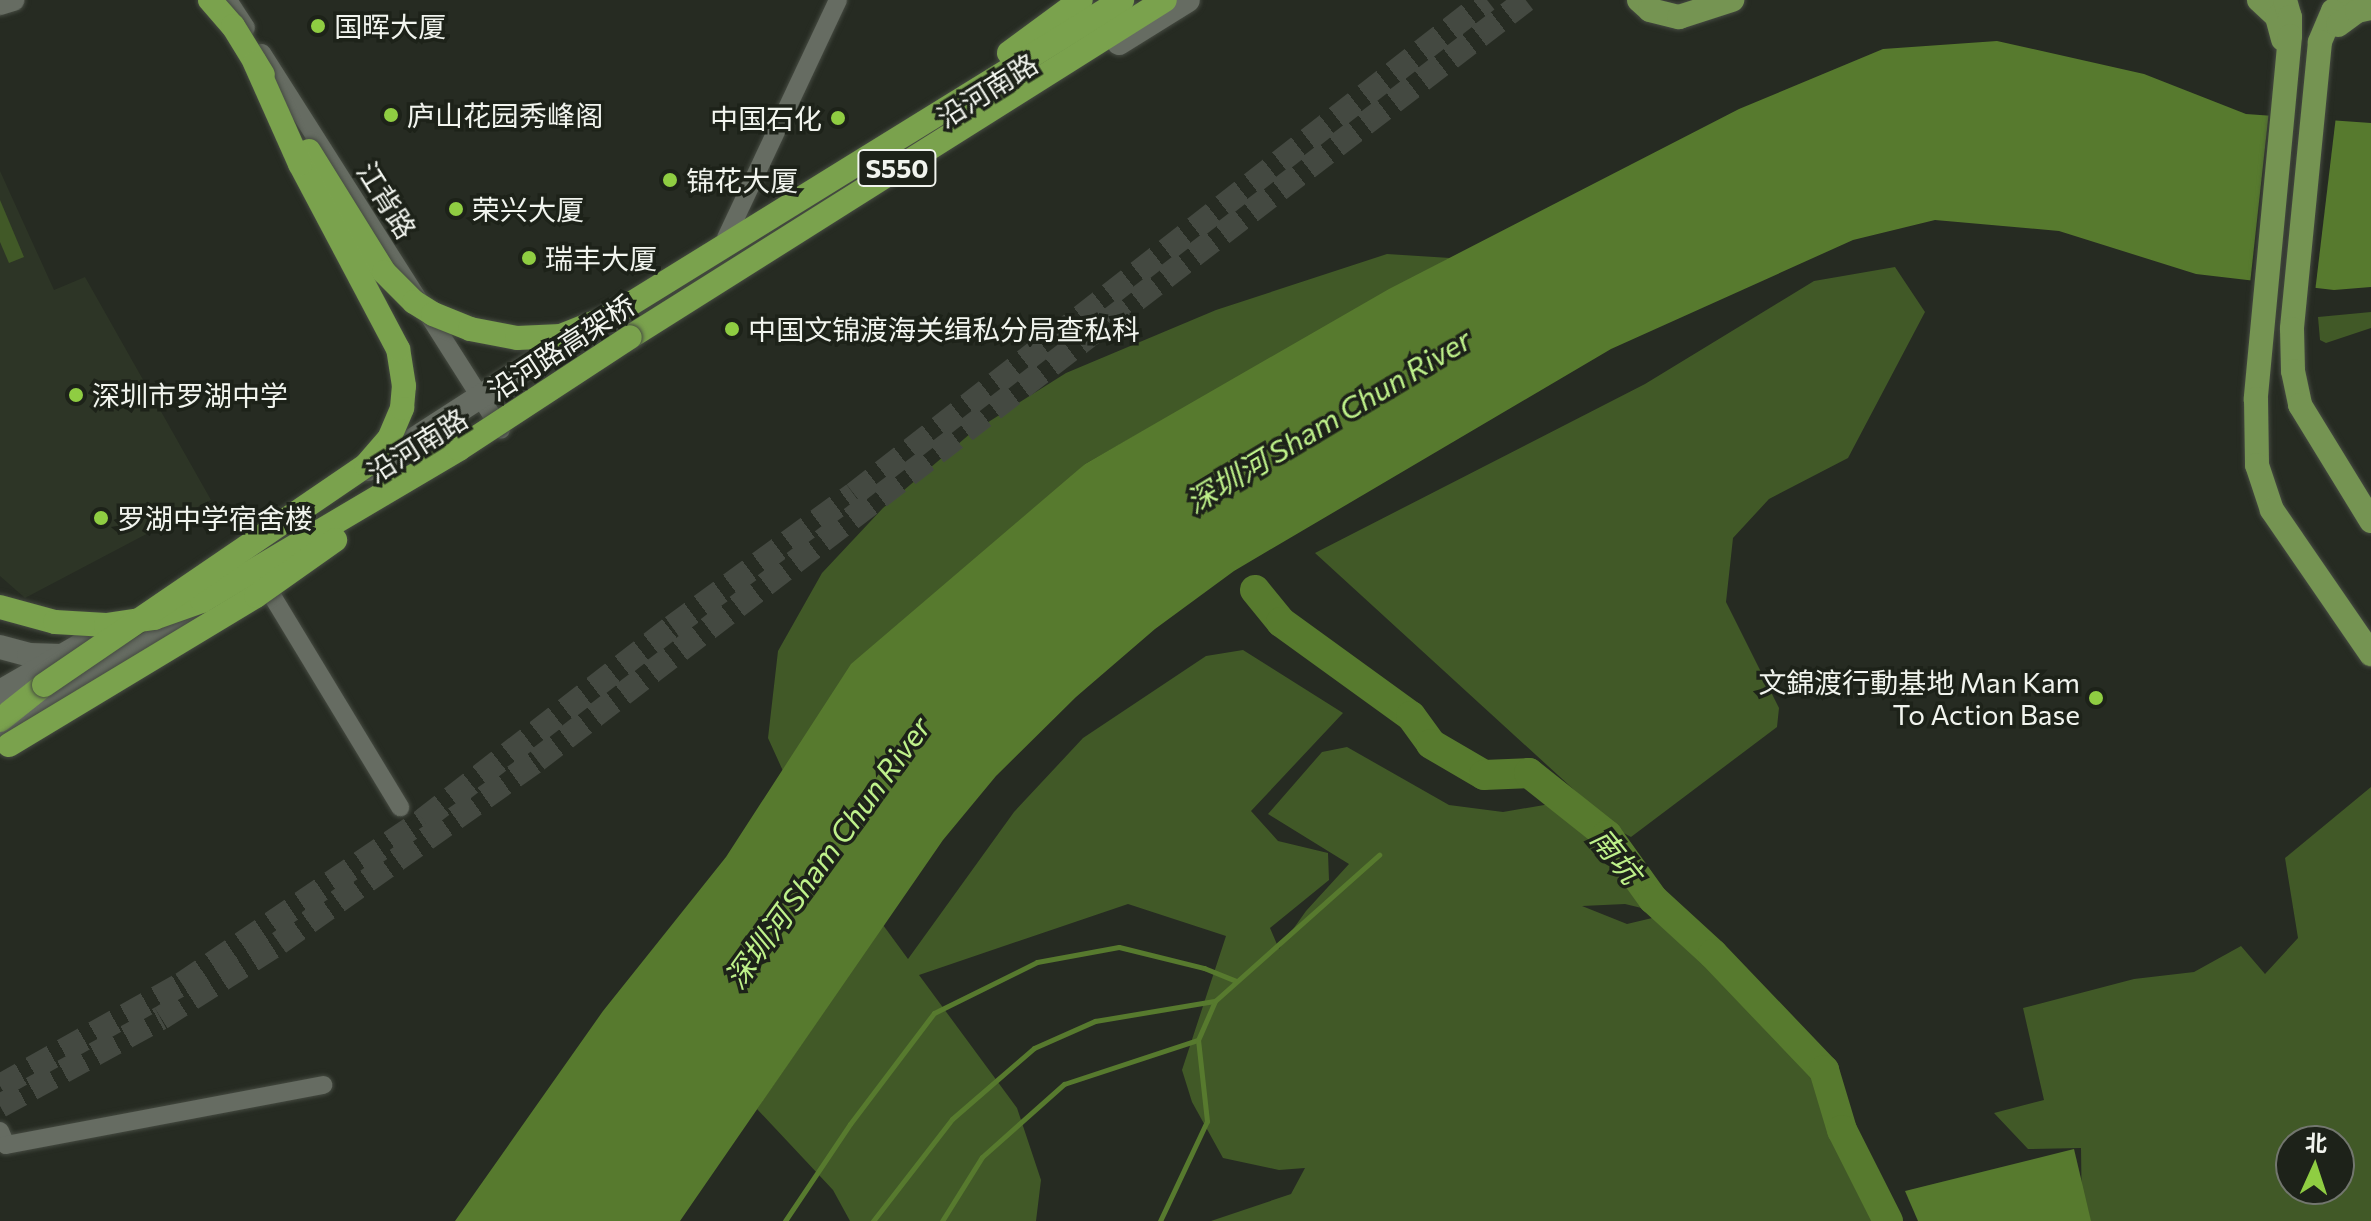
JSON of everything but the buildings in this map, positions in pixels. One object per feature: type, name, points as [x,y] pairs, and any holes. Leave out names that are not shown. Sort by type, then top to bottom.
[{"type":"highway","name":"沿河路高架桥","points":[[210,0],[233,26],[374,257],[399,289],[433,314],[470,329],[540,338],[579,331],[611,316],[1122,0]]},
{"type":"highway","points":[[966,85],[1081,0]]},
{"type":"highway","name":"沿河路高架桥","points":[[0,607],[55,622],[106,625],[154,618],[232,585],[459,449],[630,337],[1165,0]]},
{"type":"highway","points":[[0,720],[44,685],[366,465],[389,439],[402,408],[404,386],[398,349],[300,164],[255,63]]},
{"type":"highway","points":[[3,743],[256,596],[459,449]]},
{"type":"main road","name":"沿河南路","points":[[0,692],[144,609],[479,398],[1095,0]]},
{"type":"main road","name":"沿河南路","points":[[3,743],[260,577],[1188,0]]},
{"type":"main road","points":[[1639,0],[1650,10],[1679,17],[1732,0]]},
{"type":"main road","points":[[2259,0],[2272,11],[2280,26],[2286,77]]},
{"type":"main road","points":[[2285,0],[2290,17],[2286,77],[2262,326],[2255,439],[2263,489],[2290,538],[2371,654]]},
{"type":"main road","points":[[2350,0],[2333,11],[2322,30],[2292,329],[2293,371],[2300,405],[2371,521]]},
{"type":"main road","points":[[2318,79],[2326,45],[2337,27],[2357,11],[2371,8]]},
{"type":"main road","points":[[0,647],[29,655],[61,656]]},
{"type":"street","points":[[0,4],[13,0]]},
{"type":"street","name":"江背路","points":[[228,0],[501,429]]},
{"type":"street","points":[[726,238],[838,0]]},
{"type":"street","points":[[260,577],[400,807]]},
{"type":"street","points":[[0,1131],[6,1145],[323,1085]]},
{"type":"shaded area","name":"深圳市罗湖中学","points":[[0,171],[54,290],[85,277],[211,500],[25,598],[0,576]]},
{"type":"shaded area","points":[[0,200],[24,257],[9,263],[0,242]]},
{"type":"shaded area","points":[[1387,254],[1450,258],[1085,464],[783,771],[768,738],[778,651],[822,573],[883,508],[971,433],[1066,373],[1216,310]]},
{"type":"shaded area","points":[[1895,267],[1925,312],[1848,458],[1769,499],[1733,538],[1726,602],[1779,708],[1777,727],[1631,837],[1618,830],[1315,553],[1645,384],[1814,281]]},
{"type":"shaded area","points":[[2371,312],[2371,328],[2326,343],[2320,340],[2318,317]]},
{"type":"shaded area","points":[[1243,650],[1343,713],[1251,811],[1278,841],[1328,853],[1329,880],[1270,928],[1279,949],[1306,911],[1349,864],[1268,814],[1322,752],[1347,747],[1449,805],[1503,812],[1550,804],[1662,895],[1654,911],[1625,904],[1582,906],[1627,924],[1669,914],[1824,1070],[1838,1116],[1889,1221],[1211,1221],[1291,1194],[1305,1168],[1279,1170],[1223,1158],[1192,1102],[1182,1070],[1226,936],[1128,904],[919,975],[1017,1108],[1041,1180],[1036,1221],[850,1221],[833,1190],[757,1109],[883,925],[908,959],[1014,812],[1083,738],[1206,656]]},
{"type":"shaded area","points":[[2371,787],[2371,1221],[2082,1221],[2081,1148],[2028,1149],[1994,1113],[2044,1100],[2023,1008],[2134,979],[2194,972],[2241,946],[2265,974],[2298,938],[2285,858]]},
{"type":"water","name":"深圳河 Sham Chun River","points":[[1997,41],[2144,74],[2246,114],[2371,123],[2371,287],[2334,290],[2196,274],[2059,231],[1935,220],[1853,240],[1611,349],[1234,571],[1155,629],[1076,697],[996,776],[943,840],[680,1221],[455,1221],[603,1011],[726,857],[851,664],[1085,464],[1389,289],[1739,109],[1883,49]]},
{"type":"water","points":[[2074,1149],[2091,1221],[1918,1221],[1905,1191]]},
{"type":"pier","points":[[2269,111],[2336,116],[2315,292],[2250,284]]},
{"type":"waterway","name":"南坑","points":[[1255,590],[1281,622],[1411,716],[1431,744],[1484,775],[1529,773],[1607,835],[1653,899],[1713,954],[1824,1070],[1842,1130],[1888,1221]]},
{"type":"waterway","points":[[1160,1221],[1207,1121],[1198,1040],[1215,1001],[1379,855]]},
{"type":"waterway","points":[[785,1221],[850,1124],[934,1013],[1037,962],[1119,947],[1204,968],[1237,981]]},
{"type":"waterway","points":[[873,1221],[952,1119],[1034,1048],[1095,1021],[1214,1001]]},
{"type":"waterway","points":[[942,1221],[982,1157],[1064,1084],[1198,1040]]},
{"type":"tunnel","points":[[0,1086],[182,984],[423,820],[672,627],[854,494],[1487,0]]},
{"type":"tunnel","points":[[0,1106],[161,1018],[279,943],[537,760],[1526,0]]},
{"type":"place","name":"国晖大厦","points":[[318,26]]},
{"type":"place","name":"庐山花园秀峰阁","points":[[391,115]]},
{"type":"place","name":"中国石化","points":[[838,118]]},
{"type":"place","name":"锦花大厦","points":[[670,180]]},
{"type":"place","name":"荣兴大厦","points":[[456,209]]},
{"type":"place","name":"瑞丰大厦","points":[[529,258]]},
{"type":"place","name":"中国文锦渡海关缉私分局查私科","points":[[732,329]]},
{"type":"place","name":"深圳市罗湖中学","points":[[76,395]]},
{"type":"place","name":"罗湖中学宿舍楼","points":[[101,518]]},
{"type":"place","name":"文錦渡行動基地 Man Kam To Action Base","points":[[2096,698]]}]
